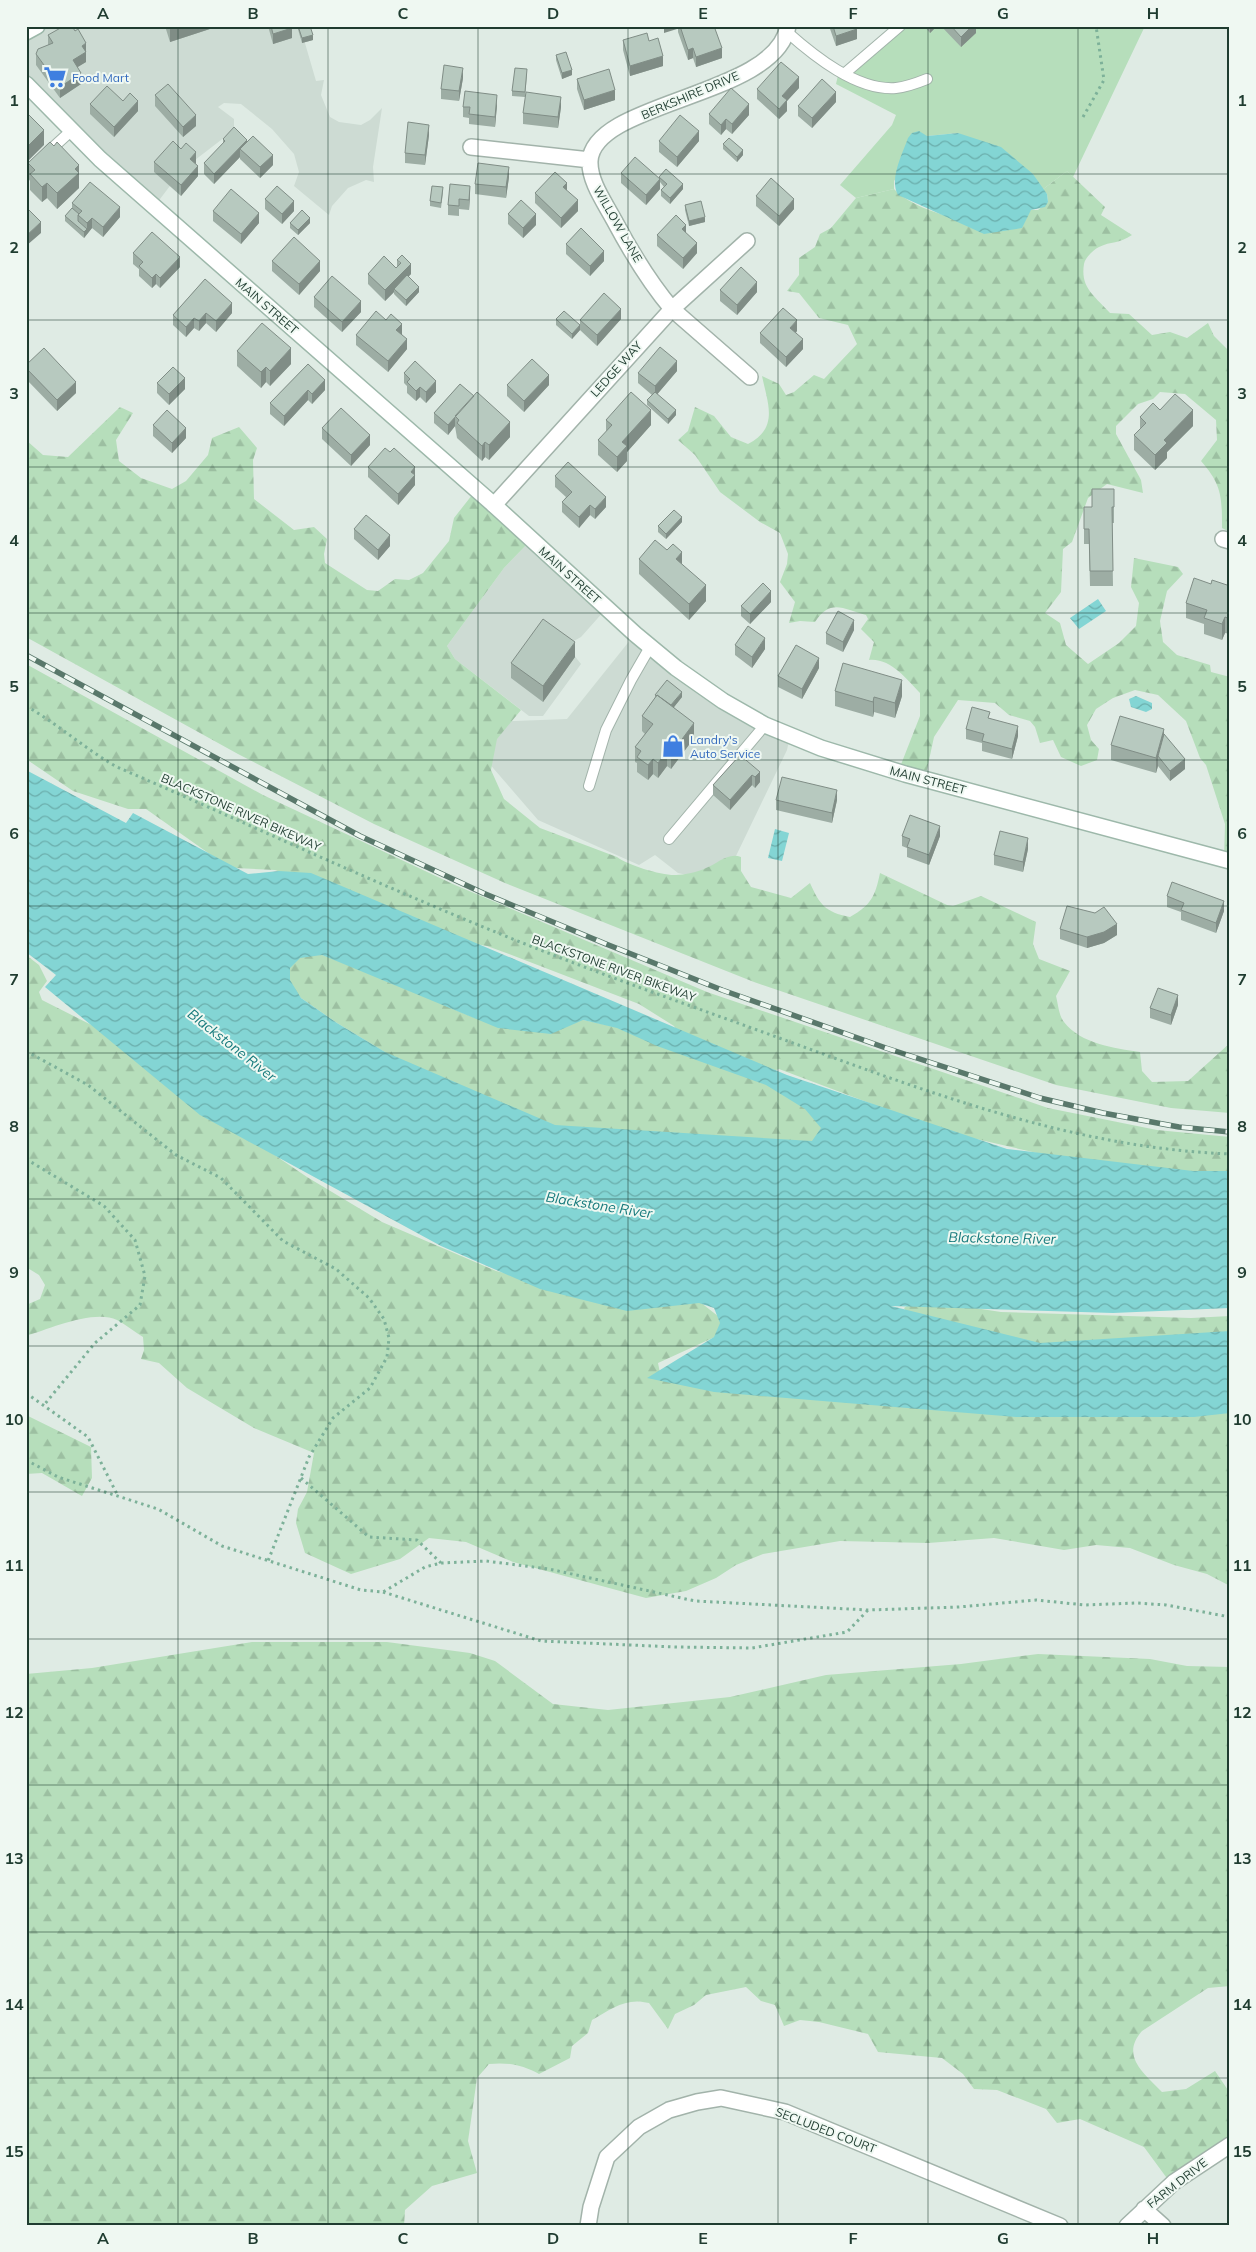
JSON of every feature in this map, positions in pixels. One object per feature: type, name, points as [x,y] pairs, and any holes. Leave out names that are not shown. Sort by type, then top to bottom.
[{"type":"street","points":[[26,32],[37,26]]},
{"type":"street","name":"BERKSHIRE DRIVE","points":[[590,160],[598,142],[608,131],[746,72],[763,62],[776,50],[787,29]]},
{"type":"street","name":"MAIN STREET","points":[[26,84],[71,131],[494,505],[650,647],[723,701],[765,725],[821,748],[905,774],[1230,861]]},
{"type":"street","points":[[471,147],[590,160]]},
{"type":"street","name":"WILLOW LANE","points":[[590,160],[594,182],[619,230],[662,298],[672,309]]},
{"type":"street","name":"LEDGE WAY","points":[[494,505],[672,309],[747,241]]},
{"type":"street","points":[[672,309],[750,377]]},
{"type":"street","name":"SECLUDED COURT","points":[[588,2226],[591,2207],[607,2157],[639,2127],[669,2110],[721,2098],[785,2112],[1060,2226]]},
{"type":"street","name":"FARM DRIVE","points":[[1127,2226],[1174,2182],[1230,2145]]},
{"type":"street","points":[[1144,2209],[1163,2226]]},
{"type":"lane","points":[[844,74],[900,26]]},
{"type":"lane","points":[[787,29],[812,54],[844,74],[876,86],[896,88],[926,79]]},
{"type":"lane","points":[[39,160],[71,131]]},
{"type":"lane","points":[[589,786],[606,730],[650,647]]},
{"type":"lane","points":[[669,839],[765,725]]},
{"type":"path","points":[[1083,117],[1104,80],[1096,26]]},
{"type":"path","name":"BLACKSTONE RIVER BIKEWAY","points":[[26,706],[47,718],[91,752],[117,767],[499,934],[657,993],[869,1071],[1008,1118],[1103,1139],[1184,1152],[1230,1154]]},
{"type":"path","points":[[26,1051],[88,1085],[176,1155],[221,1178],[282,1241],[336,1268],[369,1298],[384,1319],[389,1338],[387,1357],[370,1388],[332,1418],[309,1457],[268,1561]]},
{"type":"path","points":[[26,1159],[104,1206],[135,1240],[145,1276],[140,1305],[94,1343],[44,1405]]},
{"type":"path","points":[[26,1393],[88,1437],[119,1497]]},
{"type":"path","points":[[26,1460],[58,1477],[158,1510],[222,1546],[361,1590],[383,1592],[541,1641],[675,1647],[752,1648],[847,1632],[868,1610]]},
{"type":"path","points":[[300,1478],[369,1537],[416,1540],[442,1564]]},
{"type":"path","points":[[383,1592],[425,1567],[486,1561],[550,1569],[695,1601],[868,1610],[959,1607],[1036,1600],[1085,1605],[1137,1603],[1166,1605],[1230,1617]]},
{"type":"shaded area","points":[[29,26],[300,26],[316,81],[324,80],[321,95],[330,117],[339,122],[361,125],[370,120],[382,108],[373,167],[374,182],[366,180],[348,188],[332,206],[329,215],[294,186],[299,172],[294,154],[272,129],[241,104],[224,103],[218,107],[234,119],[234,130],[182,170],[157,203],[26,83],[26,28]]},
{"type":"shaded area","points":[[533,538],[605,610],[581,637],[572,642],[570,650],[581,664],[543,716],[529,716],[455,659],[447,646],[504,568]]},
{"type":"shaded area","points":[[635,634],[723,701],[790,736],[787,750],[723,883],[678,873],[655,855],[639,865],[538,820],[487,761],[491,722],[567,719]]},
{"type":"green space","points":[[894,26],[1145,26],[1073,177],[1067,171],[1042,190],[1033,174],[958,133],[927,136],[894,181],[894,189],[856,198],[840,185],[892,125],[896,115],[836,84],[839,71]]},
{"type":"green space","points":[[1067,171],[1105,207],[1101,215],[1132,235],[1123,240],[1099,247],[1086,259],[1083,272],[1084,279],[1094,296],[1110,313],[1129,314],[1152,335],[1170,332],[1187,338],[1208,323],[1214,336],[1230,352],[1230,532],[1222,528],[1222,508],[1217,485],[1201,461],[1217,440],[1216,420],[1185,394],[1160,392],[1153,399],[1138,404],[1116,426],[1116,434],[1141,480],[1143,493],[1107,484],[1088,498],[1072,542],[1063,549],[1061,592],[1045,613],[1060,623],[1066,645],[1088,664],[1119,643],[1136,626],[1139,603],[1131,587],[1134,558],[1178,567],[1183,574],[1167,591],[1160,621],[1163,642],[1177,655],[1210,665],[1211,672],[1230,677],[1230,861],[1224,859],[1225,824],[1206,765],[1200,758],[1186,721],[1158,695],[1135,690],[1113,698],[1096,709],[1087,725],[1091,740],[1099,749],[1097,760],[1081,766],[1061,757],[1053,740],[1040,743],[1035,727],[1030,721],[1009,715],[995,703],[958,700],[934,737],[926,774],[900,767],[920,716],[920,693],[904,676],[891,666],[877,660],[869,660],[874,642],[861,629],[868,619],[866,615],[838,607],[826,610],[815,622],[800,621],[789,623],[795,602],[780,582],[787,564],[788,554],[780,533],[760,522],[720,492],[695,455],[678,440],[688,431],[695,407],[714,416],[731,437],[748,444],[758,438],[768,423],[768,406],[762,376],[779,384],[786,395],[794,392],[814,375],[824,379],[857,344],[848,325],[819,318],[799,293],[787,291],[799,275],[799,258],[815,247],[820,234],[831,228],[856,198],[894,189],[903,197],[928,210],[998,230],[1031,210],[1038,210],[1048,202],[1047,194],[1042,190]]},
{"type":"green space","points":[[120,407],[133,413],[116,440],[119,461],[141,478],[172,489],[186,481],[208,455],[212,438],[239,427],[257,448],[253,460],[254,499],[294,530],[314,527],[327,539],[324,554],[325,563],[367,590],[378,591],[395,579],[409,580],[423,573],[449,541],[454,518],[476,490],[533,538],[504,568],[447,646],[455,659],[521,710],[497,739],[491,770],[504,799],[540,828],[637,866],[670,875],[695,872],[727,857],[741,857],[741,871],[751,887],[791,898],[810,883],[824,906],[835,913],[850,917],[863,908],[871,899],[880,873],[947,905],[953,906],[981,896],[1036,922],[1033,944],[1039,959],[1070,971],[1056,996],[1064,1022],[1079,1035],[1099,1044],[1140,1052],[1142,1071],[1152,1082],[1188,1081],[1230,1043],[1230,1113],[1171,1108],[1056,1085],[754,982],[505,883],[374,824],[238,754],[26,637],[26,440],[43,455],[68,457]]},
{"type":"green space","points":[[26,664],[263,795],[455,885],[707,992],[1048,1108],[1157,1130],[1230,1137],[1230,1177],[1112,1170],[910,1124],[872,1104],[779,1069],[764,1074],[851,1139],[820,1151],[562,1132],[411,1068],[337,1023],[301,998],[281,972],[285,956],[322,955],[407,985],[446,1006],[475,1018],[583,1020],[683,1041],[674,1026],[639,1004],[509,954],[487,946],[465,942],[275,870],[235,868],[221,862],[146,809],[128,809],[73,791],[26,759]]},
{"type":"green space","points":[[26,955],[39,965],[47,981],[39,992],[42,1000],[141,1050],[270,1152],[307,1177],[382,1222],[496,1271],[561,1286],[700,1302],[723,1320],[717,1336],[658,1363],[660,1373],[1230,1407],[1230,1586],[1207,1574],[1174,1565],[1130,1548],[1096,1545],[1064,1550],[994,1538],[928,1543],[840,1541],[763,1554],[736,1565],[716,1578],[686,1591],[646,1598],[513,1562],[466,1542],[429,1538],[400,1559],[351,1574],[305,1553],[296,1523],[298,1509],[307,1492],[314,1453],[254,1428],[187,1388],[159,1363],[141,1359],[144,1350],[143,1337],[117,1320],[107,1317],[84,1318],[26,1336],[26,1305],[40,1299],[45,1285],[39,1275],[26,1267]]},
{"type":"green space","points":[[929,1301],[1001,1312],[1191,1318],[1230,1316],[1230,1344],[1058,1348],[908,1314],[904,1308],[910,1304]]},
{"type":"green space","points":[[26,1415],[91,1447],[92,1478],[82,1496],[42,1473],[26,1474]]},
{"type":"green space","points":[[252,1642],[387,1642],[470,1653],[495,1661],[553,1704],[608,1710],[730,1697],[826,1675],[961,1664],[1038,1654],[1150,1659],[1187,1666],[1230,1667],[1230,1986],[1208,1988],[1142,2031],[1133,2048],[1137,2064],[1162,2092],[1186,2089],[1215,2071],[1230,2093],[1230,2142],[1169,2181],[1144,2147],[1080,2119],[1057,2123],[1046,2109],[997,2090],[974,2089],[963,2074],[942,2058],[878,2052],[868,2034],[819,2022],[800,2020],[784,2026],[775,2005],[761,2001],[746,1987],[706,1995],[694,2005],[675,2014],[668,2029],[649,2003],[633,2002],[619,2005],[592,2020],[588,2033],[572,2046],[570,2058],[539,2074],[515,2065],[489,2064],[477,2078],[468,2141],[477,2173],[432,2186],[405,2210],[404,2226],[26,2226],[26,1674],[92,1668]]},
{"type":"water","points":[[919,131],[927,136],[958,133],[1001,147],[1033,174],[1047,194],[1048,202],[1045,207],[1031,210],[1022,228],[984,234],[898,195],[895,182],[900,159],[908,138],[912,133]]},
{"type":"water","points":[[1098,599],[1106,611],[1079,629],[1070,618]]},
{"type":"water","points":[[1136,696],[1152,703],[1152,709],[1146,712],[1131,707],[1129,699]]},
{"type":"water","name":"Blackstone River","points":[[26,770],[126,823],[133,813],[248,874],[279,871],[311,873],[787,1075],[1007,1149],[1193,1171],[1230,1171],[1230,1308],[1113,1313],[891,1306],[1040,1343],[1230,1331],[1230,1413],[1194,1417],[1016,1417],[714,1392],[647,1378],[714,1337],[720,1323],[714,1308],[699,1303],[627,1311],[540,1289],[441,1246],[200,1115],[45,987],[56,975],[26,952]],"holes":[[[322,955],[498,1028],[551,1034],[583,1020],[617,1028],[657,1046],[766,1085],[805,1109],[821,1128],[812,1141],[555,1125],[385,1052],[337,1023],[301,998],[290,980],[290,968],[300,958]]]},
{"type":"water","points":[[775,829],[789,833],[782,861],[768,858]]},
{"type":"building","points":[[64,26],[72,26],[75,31],[78,29],[86,43],[82,46],[86,52],[73,60],[81,73],[60,87],[36,54],[38,49],[53,43],[48,35]]},
{"type":"building","points":[[271,26],[291,26],[292,28],[273,34]]},
{"type":"building","points":[[298,26],[310,26],[313,35],[302,38]]},
{"type":"building","points":[[680,26],[714,26],[722,48],[696,57],[693,48],[688,50]]},
{"type":"building","points":[[833,26],[857,26],[857,29],[836,36]]},
{"type":"building","points":[[951,26],[972,26],[961,37]]},
{"type":"building","points":[[647,33],[649,41],[658,38],[663,56],[630,66],[623,40]]},
{"type":"building","points":[[566,52],[572,70],[562,73],[556,55]]},
{"type":"building","points":[[781,62],[799,77],[782,96],[787,100],[779,109],[757,89]]},
{"type":"building","points":[[444,65],[463,68],[459,91],[441,89]]},
{"type":"building","points":[[515,68],[527,69],[525,92],[512,91]]},
{"type":"building","points":[[609,69],[615,90],[584,100],[577,79]]},
{"type":"building","points":[[822,79],[836,92],[812,118],[798,106]]},
{"type":"building","points":[[168,84],[196,115],[183,127],[155,95]]},
{"type":"building","points":[[107,86],[123,101],[130,93],[138,101],[114,127],[90,104]]},
{"type":"building","points":[[731,88],[749,104],[732,124],[726,119],[721,125],[709,114]]},
{"type":"building","points":[[465,91],[497,95],[495,117],[469,114],[470,107],[463,107]]},
{"type":"building","points":[[526,92],[561,97],[558,117],[523,113]]},
{"type":"building","points":[[26,112],[44,130],[26,148]]},
{"type":"building","points":[[680,115],[699,131],[677,157],[659,141]]},
{"type":"building","points":[[408,122],[429,125],[425,155],[405,153]]},
{"type":"building","points":[[234,127],[247,140],[214,174],[204,163],[225,141],[223,139]]},
{"type":"building","points":[[253,136],[273,155],[260,167],[240,149]]},
{"type":"building","points":[[729,138],[743,150],[737,157],[723,144]]},
{"type":"building","points":[[173,141],[181,149],[186,143],[196,152],[190,159],[198,166],[181,185],[154,162]]},
{"type":"building","points":[[50,142],[54,146],[57,142],[79,165],[75,169],[79,173],[57,193],[47,183],[42,187],[30,174],[35,170],[28,163]]},
{"type":"building","points":[[635,157],[660,179],[646,195],[621,173]]},
{"type":"building","points":[[478,163],[509,167],[506,187],[475,184]]},
{"type":"building","points":[[666,169],[683,184],[670,198],[661,190],[667,184],[659,177]]},
{"type":"building","points":[[555,172],[567,183],[563,187],[578,200],[561,218],[535,193]]},
{"type":"building","points":[[771,178],[794,199],[779,216],[756,196]]},
{"type":"building","points":[[90,182],[120,207],[103,227],[92,218],[87,223],[78,215],[82,211],[72,203]]},
{"type":"building","points":[[450,184],[470,186],[469,200],[459,199],[459,206],[448,205]]},
{"type":"building","points":[[277,186],[294,201],[282,214],[265,199]]},
{"type":"building","points":[[432,186],[443,187],[441,203],[430,201]]},
{"type":"building","points":[[231,189],[259,213],[241,234],[213,211]]},
{"type":"building","points":[[521,200],[536,214],[523,228],[508,214]]},
{"type":"building","points":[[701,201],[705,217],[689,221],[685,205]]},
{"type":"building","points":[[26,208],[41,222],[26,236]]},
{"type":"building","points":[[72,208],[79,214],[78,221],[87,229],[84,232],[65,216]]},
{"type":"building","points":[[302,210],[310,218],[298,230],[290,223]]},
{"type":"building","points":[[676,215],[686,225],[682,229],[697,243],[683,258],[657,235]]},
{"type":"building","points":[[581,228],[604,251],[590,266],[566,244]]},
{"type":"building","points":[[152,232],[180,257],[160,278],[156,274],[152,278],[139,266],[143,262],[133,253]]},
{"type":"building","points":[[294,237],[320,261],[299,284],[272,261]]},
{"type":"building","points":[[402,255],[411,264],[385,290],[368,274],[384,256],[396,268],[401,263],[397,260]]},
{"type":"building","points":[[741,267],[757,282],[737,305],[720,290]]},
{"type":"building","points":[[407,275],[419,287],[406,300],[394,289]]},
{"type":"building","points":[[332,276],[361,301],[342,322],[314,297]]},
{"type":"building","points":[[205,279],[232,303],[216,321],[206,313],[199,321],[194,318],[186,327],[173,315]]},
{"type":"building","points":[[604,293],[621,309],[597,335],[580,320]]},
{"type":"building","points":[[783,308],[797,320],[790,328],[803,339],[786,357],[760,333]]},
{"type":"building","points":[[376,311],[386,320],[391,314],[402,324],[396,330],[407,339],[388,361],[356,335]]},
{"type":"building","points":[[564,311],[580,325],[572,334],[556,319]]},
{"type":"building","points":[[262,323],[291,348],[270,371],[266,367],[261,372],[237,351]]},
{"type":"building","points":[[660,347],[677,361],[655,386],[638,373]]},
{"type":"building","points":[[44,348],[76,382],[57,400],[26,368],[26,365]]},
{"type":"building","points":[[532,359],[549,375],[524,401],[507,385]]},
{"type":"building","points":[[415,361],[436,381],[426,392],[420,387],[416,391],[407,382],[410,379],[404,373]]},
{"type":"building","points":[[308,364],[325,380],[312,394],[308,390],[284,416],[270,403]]},
{"type":"building","points":[[173,367],[185,378],[169,394],[157,383]]},
{"type":"building","points":[[460,384],[474,396],[448,425],[434,413]]},
{"type":"building","points":[[477,392],[510,422],[489,445],[485,442],[482,446],[457,423],[459,420],[455,416]]},
{"type":"building","points":[[631,392],[651,410],[622,442],[627,446],[617,457],[598,440],[612,425],[606,420]]},
{"type":"building","points":[[655,392],[676,410],[668,419],[647,400]]},
{"type":"building","points":[[1175,394],[1193,410],[1164,440],[1167,443],[1155,455],[1134,435],[1146,423],[1140,417],[1153,403],[1160,410]]},
{"type":"building","points":[[341,408],[370,435],[351,455],[322,428]]},
{"type":"building","points":[[167,410],[186,428],[172,443],[153,425]]},
{"type":"building","points":[[385,448],[390,452],[394,448],[415,467],[411,472],[415,475],[398,494],[368,467]]},
{"type":"building","points":[[568,462],[606,497],[595,509],[590,505],[579,517],[562,502],[572,492],[555,476]]},
{"type":"building","points":[[1092,489],[1114,489],[1114,507],[1112,507],[1113,571],[1090,571],[1089,529],[1084,529],[1084,507],[1092,507]]},
{"type":"building","points":[[674,510],[682,517],[666,534],[658,526]]},
{"type":"building","points":[[366,515],[390,535],[378,550],[354,529]]},
{"type":"building","points":[[655,540],[667,550],[673,544],[682,552],[676,559],[706,585],[689,604],[639,559]]},
{"type":"building","points":[[1194,578],[1211,584],[1212,580],[1230,586],[1230,619],[1225,617],[1222,624],[1204,618],[1207,610],[1186,603]]},
{"type":"building","points":[[763,583],[771,591],[750,614],[741,606]]},
{"type":"building","points":[[838,611],[854,620],[843,642],[826,633]]},
{"type":"building","points":[[543,619],[575,642],[543,686],[511,663]]},
{"type":"building","points":[[748,626],[765,638],[752,657],[735,645]]},
{"type":"building","points":[[796,645],[819,658],[802,689],[778,676]]},
{"type":"building","points":[[843,663],[902,680],[895,703],[874,697],[873,702],[835,691]]},
{"type":"building","points":[[667,680],[682,692],[671,705],[655,695]]},
{"type":"building","points":[[657,695],[694,723],[671,754],[667,751],[658,763],[653,759],[648,765],[637,757],[641,751],[635,747],[653,724],[642,716]]},
{"type":"building","points":[[972,707],[990,712],[988,718],[1018,726],[1012,749],[982,741],[984,734],[966,729]]},
{"type":"building","points":[[1120,716],[1164,729],[1156,758],[1111,745]]},
{"type":"building","points":[[1164,734],[1185,759],[1170,771],[1158,756]]},
{"type":"building","points":[[740,755],[760,772],[755,777],[752,775],[730,800],[713,785]]},
{"type":"building","points":[[782,777],[837,790],[832,813],[776,800]]},
{"type":"building","points":[[910,815],[940,826],[929,855],[907,847],[910,839],[902,836]]},
{"type":"building","points":[[1000,831],[1028,838],[1023,862],[994,855]]},
{"type":"building","points":[[1172,882],[1224,901],[1216,923],[1181,910],[1184,903],[1167,896]]},
{"type":"building","points":[[1067,906],[1095,913],[1104,907],[1117,924],[1104,932],[1087,937],[1060,929]]},
{"type":"building","points":[[1158,988],[1178,995],[1171,1015],[1150,1008]]},
{"type":"railway","points":[[26,655],[360,836],[483,893],[722,990],[886,1048],[1040,1098],[1103,1113],[1179,1127],[1230,1132]]},
{"type":"place","name":"Food Mart","points":[[55,77]]},
{"type":"place","name":"Landry's Auto Service","points":[[673,746]]}]
